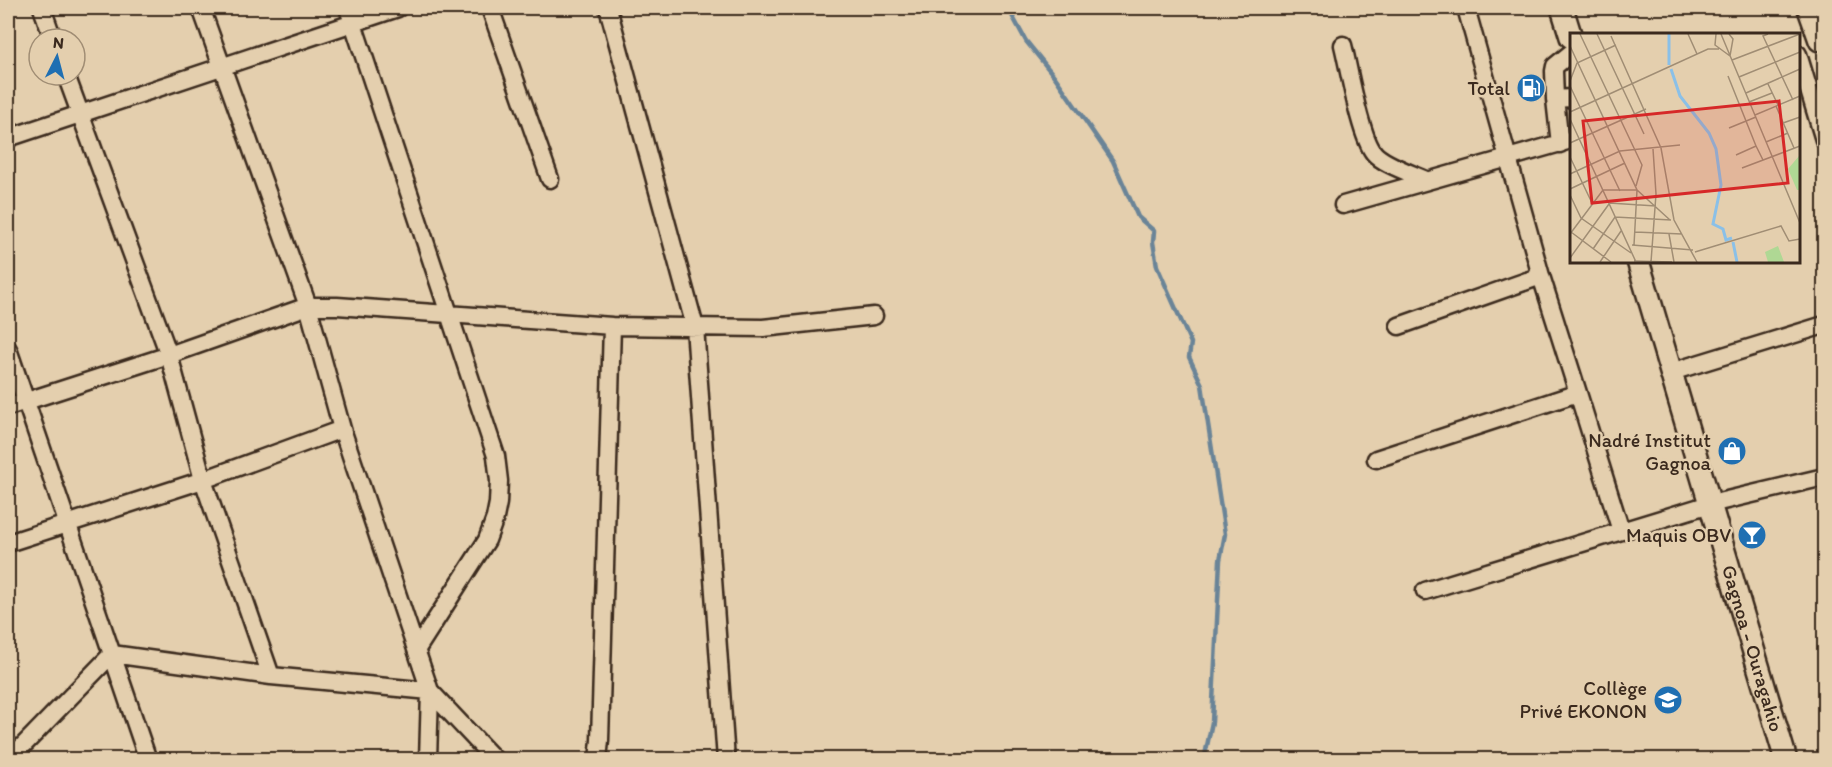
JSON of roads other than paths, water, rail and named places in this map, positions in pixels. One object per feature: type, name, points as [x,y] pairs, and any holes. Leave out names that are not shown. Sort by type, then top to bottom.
[{"type":"main road","points":[[1562,8],[1570,34]]},
{"type":"main road","name":"Gagnoa - Ouragahio","points":[[1638,262],[1786,759]]},
{"type":"street","points":[[42,8],[49,27]]},
{"type":"street","points":[[201,8],[308,306],[342,429],[430,691],[428,759]]},
{"type":"street","points":[[8,138],[222,66],[351,15],[398,8]]},
{"type":"street","points":[[490,8],[550,179]]},
{"type":"street","points":[[608,8],[695,327],[726,759]]},
{"type":"street","points":[[1466,8],[1541,276],[1622,531]]},
{"type":"street","points":[[1799,46],[1821,41],[1806,8]]},
{"type":"street","points":[[351,15],[496,456],[499,481],[495,518],[487,540],[417,649]]},
{"type":"street","points":[[1343,45],[1366,139],[1375,154],[1428,181]]},
{"type":"street","points":[[1342,205],[1566,142],[1563,98],[1555,66],[1570,54]]},
{"type":"street","points":[[1799,60],[1824,140]]},
{"type":"street","points":[[71,87],[169,355],[203,480],[271,676]]},
{"type":"street","points":[[1399,326],[1541,276]]},
{"type":"street","points":[[8,407],[169,355],[308,306],[338,306],[612,326],[763,328],[874,316]]},
{"type":"street","points":[[1671,372],[1824,325]]},
{"type":"street","points":[[598,759],[612,326]]},
{"type":"street","points":[[8,349],[148,759]]},
{"type":"street","points":[[1376,459],[1578,393]]},
{"type":"street","points":[[8,543],[67,522],[203,480],[342,429]]},
{"type":"street","points":[[1425,591],[1710,504],[1824,477]]},
{"type":"street","points":[[112,654],[271,676],[430,691],[495,759]]},
{"type":"street","points":[[9,759],[112,654]]},
{"type":"waterway","points":[[1008,8],[1026,41],[1055,77],[1113,161],[1138,217],[1154,231],[1153,242],[1157,266],[1191,343],[1189,357],[1202,385],[1225,534],[1220,560],[1212,722],[1204,760]]},
{"type":"place","name":"Total","points":[[1531,88]]},
{"type":"place","name":"Nadré Institut Gagnoa","points":[[1732,451]]},
{"type":"place","name":"Maquis OBV","points":[[1752,535]]},
{"type":"place","name":"Collège Privé EKONON","points":[[1668,700]]}]
